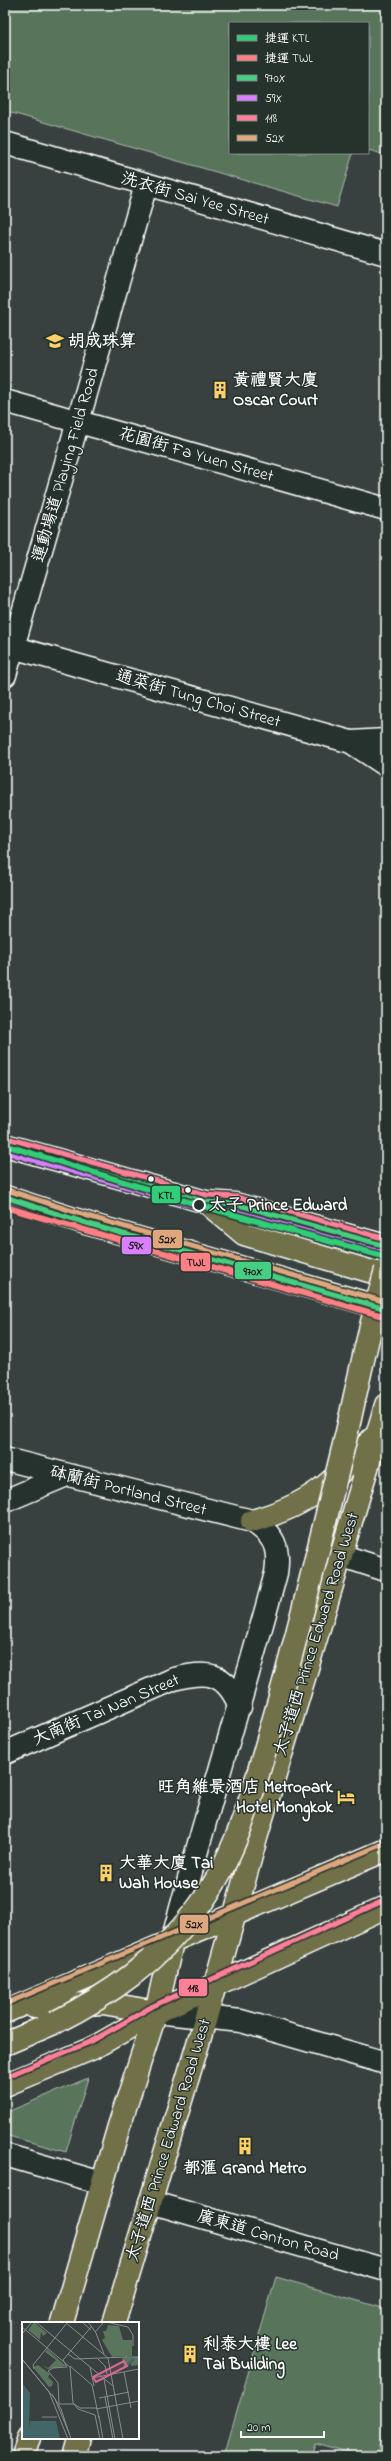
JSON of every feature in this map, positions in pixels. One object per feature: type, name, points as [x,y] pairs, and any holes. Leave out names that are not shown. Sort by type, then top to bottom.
[{"type":"main road","points":[[5,1145],[206,1202],[235,1204],[386,1246]]},
{"type":"main road","points":[[5,1197],[89,1224],[386,1309]]},
{"type":"main road","points":[[206,1202],[244,1234],[386,1276]]},
{"type":"main road","points":[[5,2044],[54,2023],[95,2002],[133,1976],[168,1944],[192,1915],[222,1869],[242,1827],[305,1607],[386,1270]]},
{"type":"main road","name":"太子道西 Prince Edward Road West","points":[[114,2322],[236,1916],[256,1838],[386,1405]]},
{"type":"main road","points":[[252,1521],[275,1515],[315,1495],[353,1461],[378,1432]]},
{"type":"main road","points":[[10,2010],[236,1916],[386,1850]]},
{"type":"main road","points":[[5,2085],[93,2048],[156,2012],[216,1983],[386,1907]]},
{"type":"main road","points":[[62,2322],[102,2183],[156,2012],[172,1942]]},
{"type":"main road","points":[[10,2010],[92,2003],[156,2012]]},
{"type":"main road","points":[[23,2456],[29,2439]]},
{"type":"main road","points":[[74,2456],[79,2439]]},
{"type":"street","name":"洗衣街 Sai Yee Street","points":[[5,143],[386,254]]},
{"type":"street","name":"運動場道 Playing Field Road","points":[[5,676],[9,646],[78,422],[146,185]]},
{"type":"street","name":"花園街 Fa Yuen Street","points":[[5,401],[386,509]]},
{"type":"street","name":"通菜街 Tung Choi Street","points":[[9,646],[351,742],[386,765]]},
{"type":"street","points":[[351,742],[386,740]]},
{"type":"street","name":"砵蘭街 Portland Street","points":[[5,1460],[64,1476],[252,1521]]},
{"type":"street","points":[[5,1502],[64,1476]]},
{"type":"street","points":[[172,1942],[195,1854],[240,1707],[278,1558],[274,1542],[265,1530],[252,1521]]},
{"type":"street","points":[[340,1555],[386,1570]]},
{"type":"street","name":"大南街 Tai Nan Street","points":[[5,1753],[174,1679],[190,1675],[206,1674],[220,1678],[233,1690],[240,1707]]},
{"type":"street","points":[[156,2012],[241,2021],[386,2063]]},
{"type":"street","points":[[5,2155],[102,2183]]},
{"type":"street","name":"廣東道 Canton Road","points":[[150,2202],[386,2270]]},
{"type":"green space","points":[[5,5],[384,5],[386,12],[386,155],[369,150],[369,22],[229,22],[229,154],[353,154],[337,207],[5,111]]},
{"type":"green space","points":[[88,2078],[66,2152],[5,2135],[5,2113]]},
{"type":"green space","points":[[276,2277],[386,2309],[386,2426],[377,2456],[362,2456],[315,2443],[311,2456],[224,2456]]},
{"type":"metro line","name":"KTL","points":[[5,1145],[199,1205],[386,1257]]},
{"type":"metro line","name":"TWL","points":[[5,1207],[386,1317]]},
{"type":"transit line","name":"118","points":[[7,1138],[207,1195],[237,1197],[386,1239]]},
{"type":"transit line","name":"970X","points":[[5,1145],[206,1202],[235,1204],[386,1246]]},
{"type":"transit line","name":"59X","points":[[5,1152],[204,1209],[234,1211],[384,1253]]},
{"type":"transit line","name":"52X","points":[[7,1190],[91,1217],[386,1302]]},
{"type":"transit line","name":"970X","points":[[5,1197],[89,1224],[386,1309]]},
{"type":"transit line","name":"59X","points":[[5,1204],[87,1231],[384,1316]]},
{"type":"transit line","name":"52X","points":[[5,2004],[383,1844]]},
{"type":"transit line","name":"118","points":[[5,2077],[90,2042],[153,2006],[383,1901]]},
{"type":"place","name":"胡成珠算","points":[[55,341]]},
{"type":"place","name":"黃禮賢大廈 Oscar Court","points":[[220,390]]},
{"type":"place","name":"太子 Prince Edward","points":[[199,1205]]},
{"type":"place","name":"旺角維景酒店 Metropark Hotel Mongkok","points":[[346,1797]]},
{"type":"place","name":"大華大廈 Tai Wah House","points":[[106,1873]]},
{"type":"place","name":"都滙 Grand Metro","points":[[245,2146]]},
{"type":"place","name":"利泰大樓 Lee Tai Building","points":[[190,2354]]}]
